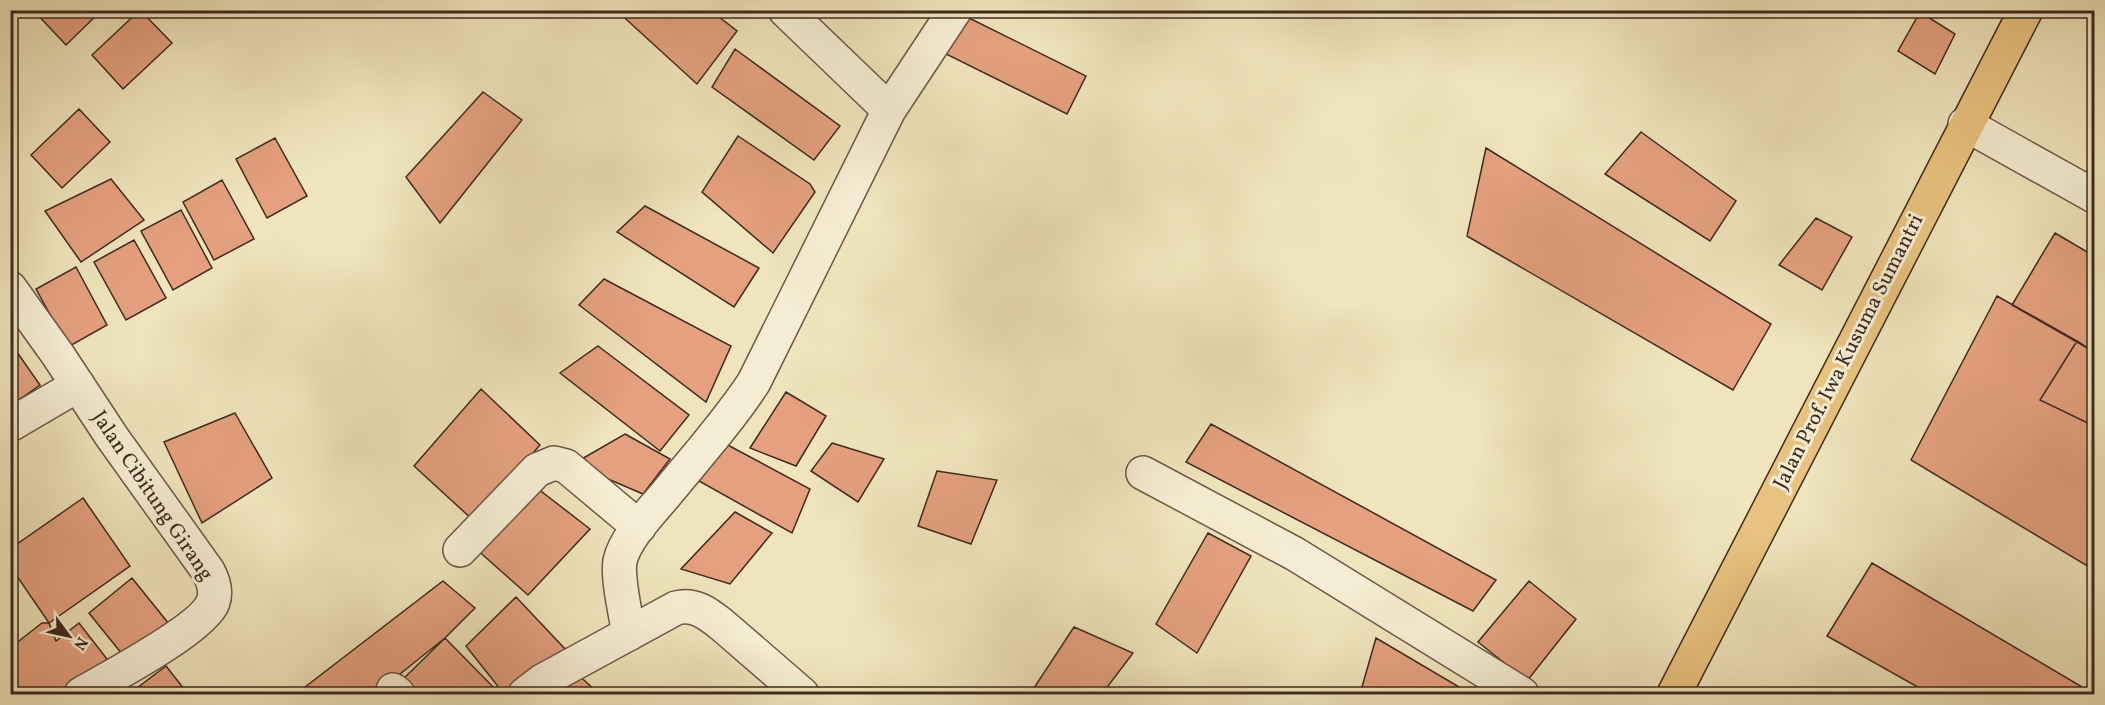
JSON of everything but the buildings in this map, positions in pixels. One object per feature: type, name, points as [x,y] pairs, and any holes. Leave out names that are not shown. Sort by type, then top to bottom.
[{"type":"main road","name":"Jalan Prof. Iwa Kusuma Sumantri","points":[[1674,694],[2025,10]]},
{"type":"street","points":[[785,10],[889,110]]},
{"type":"street","points":[[629,634],[620,563],[624,551],[639,527],[728,419],[754,382],[889,110],[955,10]]},
{"type":"street","points":[[1965,124],[2094,196]]},
{"type":"street","name":"Jalan Cibitung Girang","points":[[10,288],[112,437],[208,571],[213,582],[213,602],[190,628],[81,694]]},
{"type":"street","points":[[10,425],[78,385]]},
{"type":"street","points":[[460,550],[537,470],[554,463],[566,466],[639,527]]},
{"type":"street","points":[[1143,473],[1295,554],[1522,694]]},
{"type":"street","points":[[525,694],[542,681],[675,608],[686,605],[708,614],[802,694]]}]
